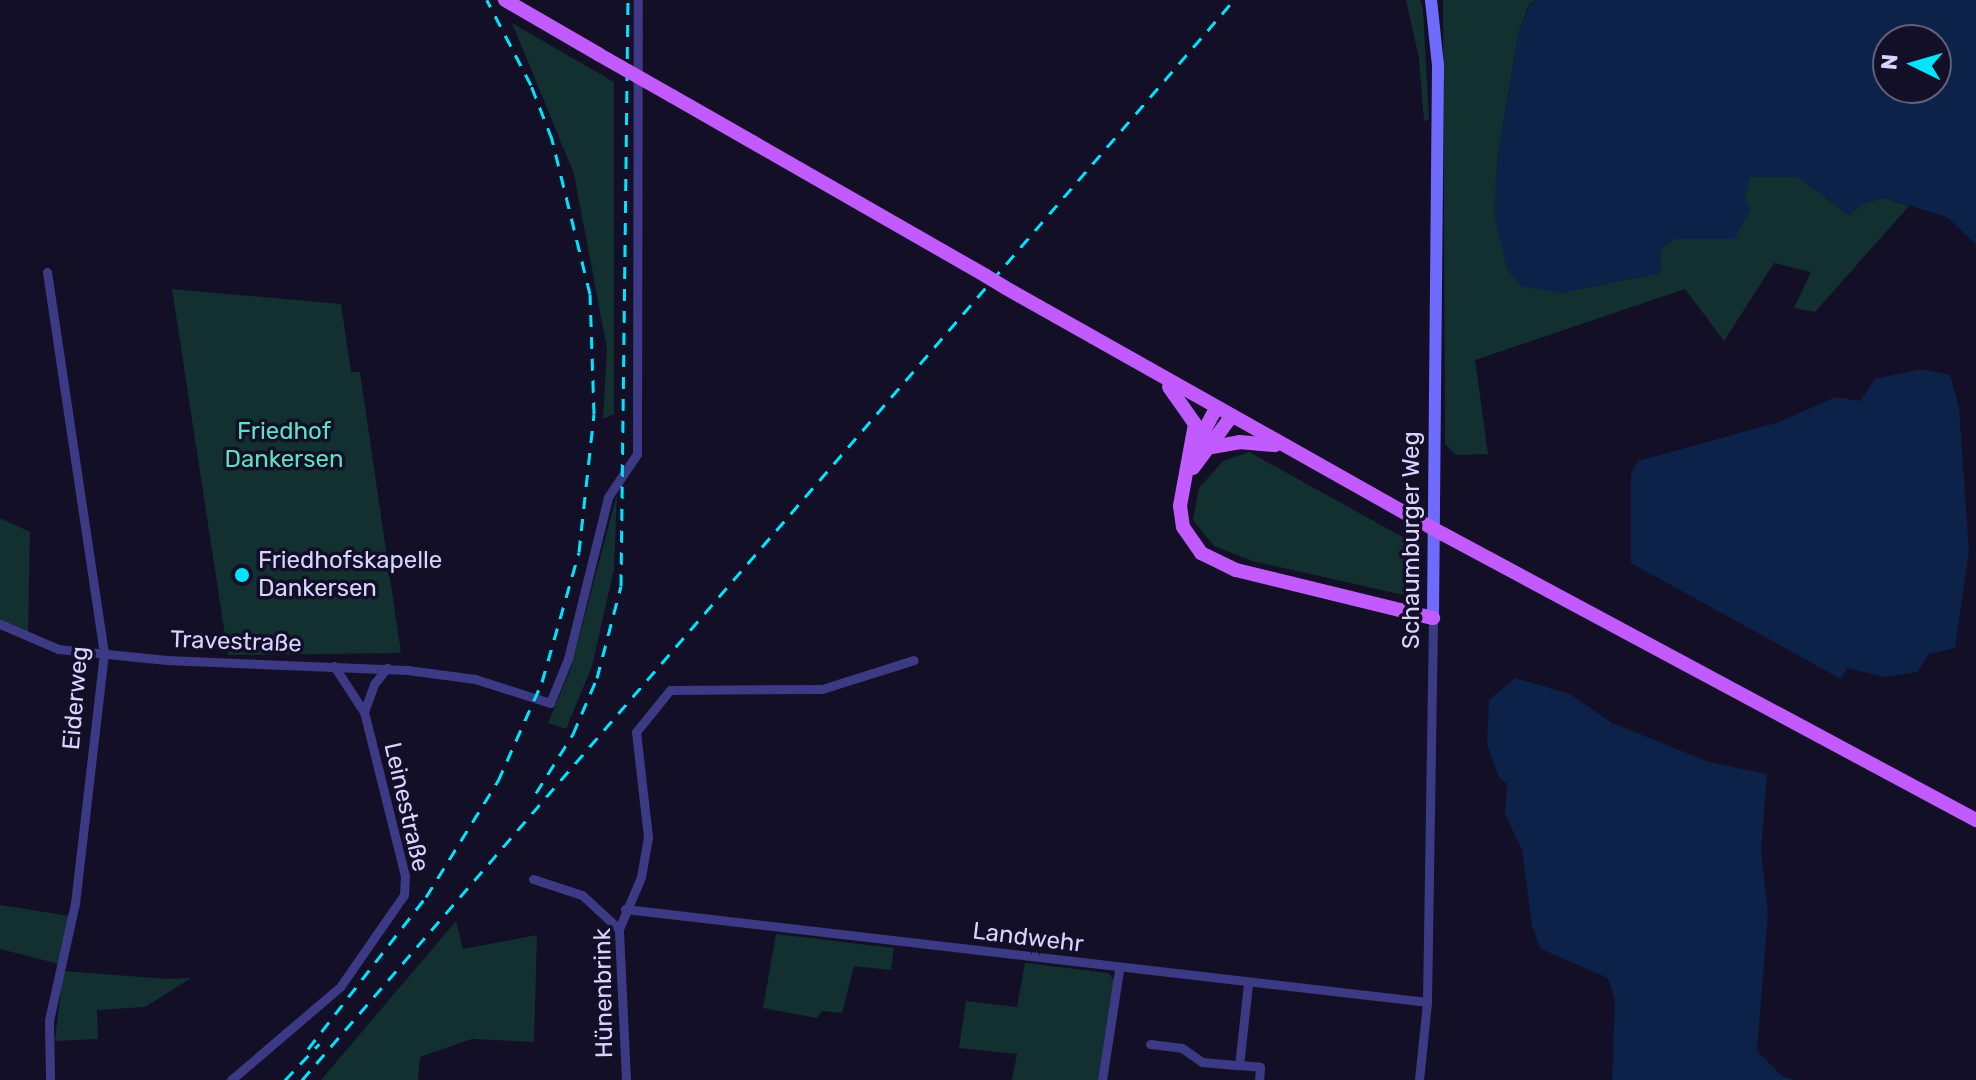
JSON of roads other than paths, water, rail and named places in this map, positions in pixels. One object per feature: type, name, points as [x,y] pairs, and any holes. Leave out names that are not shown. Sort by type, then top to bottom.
[{"type":"main road","points":[[505,0],[1160,379],[1976,820]]},
{"type":"main road","points":[[1160,379],[1191,415],[1195,449]]},
{"type":"main road","points":[[1216,409],[1195,449],[1180,506],[1183,527],[1193,545],[1217,563],[1433,618]]},
{"type":"main road","points":[[1188,475],[1212,447],[1231,417]]},
{"type":"main road","points":[[1212,447],[1239,442],[1282,445]]},
{"type":"street","name":"Travestraße","points":[[0,624],[47,646],[104,653],[387,668],[475,679],[544,704],[554,699],[608,497],[637,454],[638,0]]},
{"type":"street","name":"Schaumburger Weg","points":[[1419,1080],[1427,1002],[1433,618],[1438,65],[1431,0]]},
{"type":"street","name":"Eiderweg","points":[[47,272],[104,653],[75,903],[49,1020],[50,1080]]},
{"type":"street","name":"Hünenbrink","points":[[626,1080],[619,929],[641,877],[648,837],[636,732],[670,690],[822,689],[914,660]]},
{"type":"street","name":"Leinestraße","points":[[231,1080],[340,987],[404,895],[405,876],[364,712],[334,666]]},
{"type":"street","points":[[364,712],[374,684],[387,668]]},
{"type":"street","points":[[533,879],[582,895],[619,929]]},
{"type":"street","name":"Landwehr","points":[[625,909],[1119,970],[1427,1002]]},
{"type":"street","points":[[1102,1080],[1119,970]]},
{"type":"street","points":[[1239,1065],[1248,984]]},
{"type":"street","points":[[1150,1044],[1182,1048],[1202,1062],[1260,1067],[1259,1080]]},
{"type":"water","points":[[1536,0],[1976,0],[1976,244],[1947,217],[1884,198],[1862,204],[1849,215],[1798,177],[1750,177],[1745,197],[1750,210],[1734,239],[1674,239],[1661,249],[1660,273],[1560,293],[1520,286],[1507,269],[1494,215],[1497,160],[1518,36],[1530,4]]},
{"type":"water","points":[[1922,369],[1950,375],[1959,408],[1969,551],[1955,648],[1929,654],[1917,672],[1884,677],[1847,668],[1841,679],[1631,563],[1631,474],[1638,461],[1776,423],[1836,397],[1860,401],[1875,379]]},
{"type":"water","points":[[1515,678],[1570,694],[1612,723],[1709,762],[1767,774],[1761,851],[1768,913],[1757,1051],[1783,1077],[1797,1080],[1612,1080],[1615,1001],[1608,978],[1541,949],[1532,926],[1522,850],[1505,814],[1507,784],[1499,777],[1487,745],[1489,700]]},
{"type":"railway","points":[[308,1049],[426,897],[498,781],[542,682],[579,552],[594,414],[590,294],[552,139],[531,85],[487,0]]},
{"type":"railway","points":[[536,793],[573,734],[597,678],[621,586],[628,0]]},
{"type":"railway","points":[[302,1080],[1234,0]]},
{"type":"railway","points":[[285,1080],[319,1044]]},
{"type":"place","name":"Friedhofskapelle Dankersen","points":[[242,575]]},
{"type":"park label","name":"Friedhof Dankersen","points":[[284,446]]}]
